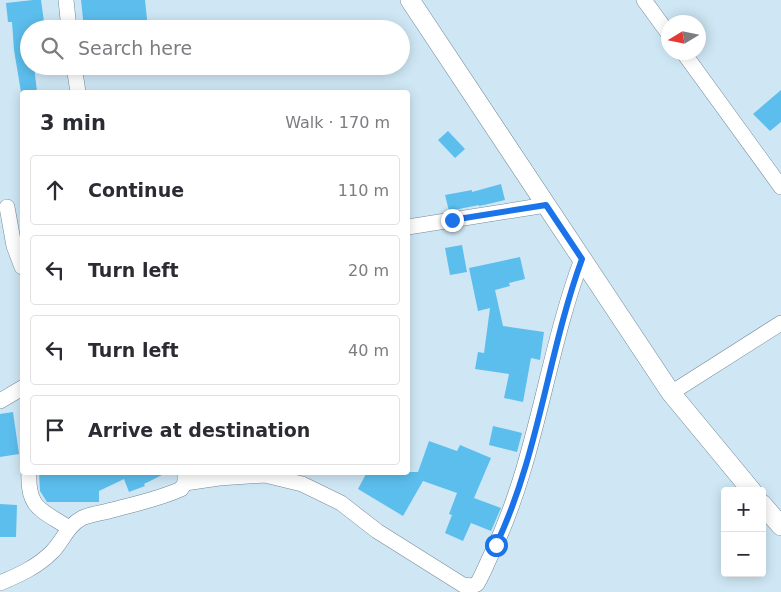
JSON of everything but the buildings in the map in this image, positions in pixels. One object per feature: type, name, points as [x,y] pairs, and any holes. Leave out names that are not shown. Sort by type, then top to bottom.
[{"type":"street","points":[[66,0],[69,20]]},
{"type":"street","points":[[410,0],[671,393],[749,487]]},
{"type":"street","points":[[644,0],[661,23]]},
{"type":"street","points":[[689,60],[781,187]]},
{"type":"street","points":[[75,75],[78,90]]},
{"type":"street","points":[[410,226],[546,205]]},
{"type":"street","points":[[7,206],[14,246],[20,262]]},
{"type":"street","points":[[0,583],[38,564],[58,545],[69,528],[84,518],[176,492],[181,489],[185,478],[265,475],[302,484],[341,503],[377,531],[462,585],[472,586],[478,584],[511,511],[538,420],[569,294],[582,259]]},
{"type":"street","points":[[671,393],[781,323]]},
{"type":"street","points":[[0,401],[20,390]]},
{"type":"street","points":[[29,475],[30,493],[33,502],[69,528]]},
{"type":"street","points":[[766,509],[781,526]]},
{"type":"route","points":[[452,220],[546,205],[582,259],[569,294],[538,420],[511,511],[496,545]]}]
